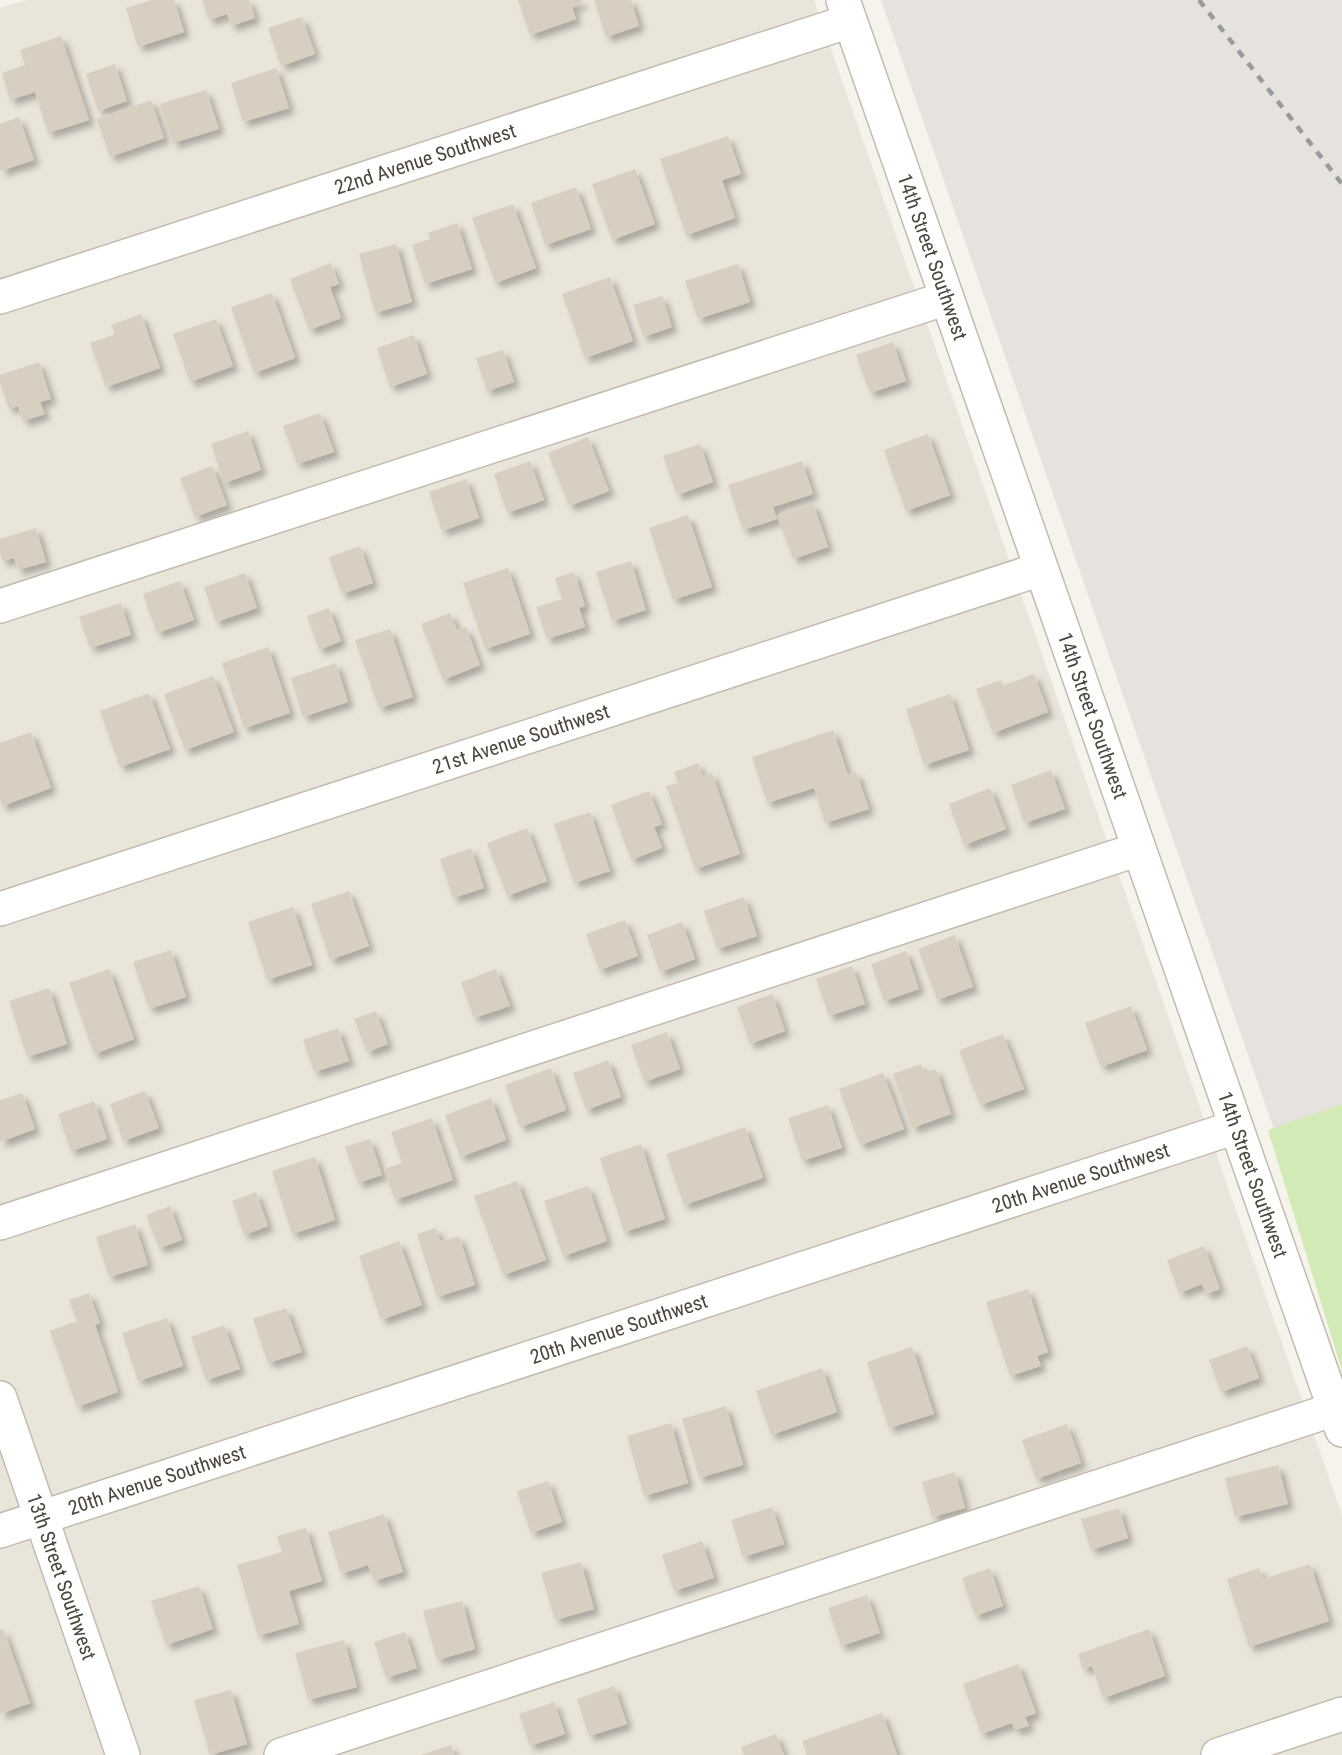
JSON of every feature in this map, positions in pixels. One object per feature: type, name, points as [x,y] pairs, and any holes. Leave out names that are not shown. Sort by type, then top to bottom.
[{"type":"street","name":"22nd Avenue Southwest","points":[[0,297],[846,11]]},
{"type":"street","name":"14th Street Southwest","points":[[846,11],[1338,1419]]},
{"type":"street","points":[[0,606],[947,298]]},
{"type":"street","name":"21st Avenue Southwest","points":[[0,909],[1041,569]]},
{"type":"street","points":[[0,1223],[1139,849]]},
{"type":"street","name":"20th Avenue Southwest","points":[[0,1531],[1236,1127]]},
{"type":"street","name":"13th Street Southwest","points":[[0,1398],[123,1755]]},
{"type":"street","points":[[281,1755],[1338,1419]]},
{"type":"street","points":[[1218,1755],[1342,1714]]},
{"type":"shaded area","points":[[27,0],[814,0],[1342,1515],[1342,1755],[0,1755],[0,8]]},
{"type":"shaded area","points":[[881,0],[1342,0],[1342,1325]]},
{"type":"green space","points":[[1342,1104],[1342,1371],[1268,1130]]},
{"type":"building","points":[[151,0],[174,0],[184,32],[138,47],[126,8]]},
{"type":"building","points":[[202,0],[249,0],[255,18],[231,26],[227,14],[209,20]]},
{"type":"building","points":[[518,0],[581,0],[582,3],[572,7],[576,19],[530,35]]},
{"type":"building","points":[[594,0],[631,0],[639,26],[606,37]]},
{"type":"building","points":[[302,17],[315,54],[281,66],[268,28]]},
{"type":"building","points":[[61,36],[89,120],[48,133],[35,92],[10,100],[2,73],[25,65],[20,50]]},
{"type":"building","points":[[115,64],[127,101],[98,111],[86,74]]},
{"type":"building","points":[[276,68],[289,108],[243,122],[231,83]]},
{"type":"building","points":[[206,90],[219,129],[173,143],[160,104]]},
{"type":"building","points":[[151,100],[164,138],[110,157],[97,119]]},
{"type":"building","points":[[19,117],[34,160],[0,171],[0,124]]},
{"type":"building","points":[[728,136],[741,174],[722,180],[735,218],[686,235],[660,159]]},
{"type":"building","points":[[635,169],[655,224],[612,240],[592,184]]},
{"type":"building","points":[[576,187],[591,229],[545,245],[531,203]]},
{"type":"building","points":[[513,204],[536,268],[495,283],[472,218]]},
{"type":"building","points":[[457,223],[472,269],[425,284],[412,245],[430,239],[428,233]]},
{"type":"building","points":[[396,244],[412,302],[375,313],[359,254]]},
{"type":"building","points":[[331,263],[339,284],[330,287],[341,318],[309,330],[290,279]]},
{"type":"building","points":[[738,264],[750,302],[698,319],[685,281]]},
{"type":"building","points":[[610,277],[633,341],[585,358],[562,294]]},
{"type":"building","points":[[272,293],[295,358],[254,373],[231,307]]},
{"type":"building","points":[[662,296],[672,327],[643,337],[633,305]]},
{"type":"building","points":[[141,314],[160,368],[106,387],[90,343],[115,334],[111,325]]},
{"type":"building","points":[[216,319],[233,366],[190,382],[173,334]]},
{"type":"building","points":[[414,335],[427,374],[390,387],[377,348]]},
{"type":"building","points":[[893,342],[906,381],[870,393],[856,355]]},
{"type":"building","points":[[503,350],[514,382],[487,391],[476,358]]},
{"type":"building","points":[[39,362],[51,399],[40,402],[45,414],[23,421],[18,406],[9,409],[0,383],[0,375]]},
{"type":"building","points":[[320,413],[334,452],[297,464],[283,426]]},
{"type":"building","points":[[248,431],[261,470],[224,483],[211,444]]},
{"type":"building","points":[[928,434],[950,495],[906,511],[884,450]]},
{"type":"building","points":[[588,437],[609,491],[569,506],[548,453]]},
{"type":"building","points":[[700,444],[713,482],[677,495],[663,456]]},
{"type":"building","points":[[530,461],[544,500],[507,513],[494,474]]},
{"type":"building","points":[[802,461],[813,494],[773,507],[777,519],[743,530],[728,485]]},
{"type":"building","points":[[212,466],[227,505],[195,517],[180,478]]},
{"type":"building","points":[[466,479],[479,518],[442,531],[429,492]]},
{"type":"building","points":[[813,503],[828,547],[793,559],[777,515]]},
{"type":"building","points":[[688,515],[712,587],[673,600],[649,528]]},
{"type":"building","points":[[36,528],[46,562],[18,570],[14,558],[2,561],[0,539]]},
{"type":"building","points":[[360,546],[373,583],[342,594],[329,557]]},
{"type":"building","points":[[631,561],[646,610],[612,621],[596,572]]},
{"type":"building","points":[[508,568],[530,634],[485,649],[463,583]]},
{"type":"building","points":[[574,572],[585,606],[579,608],[585,627],[547,639],[536,607],[562,599],[555,578]]},
{"type":"building","points":[[245,573],[257,608],[216,622],[204,587]]},
{"type":"building","points":[[180,581],[194,620],[157,633],[143,594]]},
{"type":"building","points":[[121,603],[131,635],[90,648],[79,617]]},
{"type":"building","points":[[329,608],[341,641],[319,650],[307,616]]},
{"type":"building","points":[[450,613],[457,630],[466,627],[480,665],[443,680],[421,624]]},
{"type":"building","points":[[390,629],[413,697],[379,708],[355,640]]},
{"type":"building","points":[[268,647],[290,713],[244,728],[222,663]]},
{"type":"building","points":[[336,663],[348,702],[303,717],[291,678]]},
{"type":"building","points":[[1034,674],[1048,712],[993,733],[976,689],[1001,680],[1003,686]]},
{"type":"building","points":[[213,676],[234,732],[185,750],[164,694]]},
{"type":"building","points":[[149,693],[170,749],[120,767],[100,711]]},
{"type":"building","points":[[950,694],[969,750],[924,765],[906,709]]},
{"type":"building","points":[[833,730],[848,775],[856,772],[869,809],[825,823],[814,788],[767,803],[752,757]]},
{"type":"building","points":[[31,732],[51,788],[2,806],[0,800],[0,743]]},
{"type":"building","points":[[698,763],[703,776],[712,773],[740,854],[695,869],[666,786],[678,783],[674,772]]},
{"type":"building","points":[[1051,770],[1065,809],[1024,823],[1011,785]]},
{"type":"building","points":[[990,788],[1006,829],[964,845],[949,804]]},
{"type":"building","points":[[649,791],[662,824],[654,827],[662,848],[631,860],[611,805]]},
{"type":"building","points":[[590,812],[610,871],[574,883],[554,824]]},
{"type":"building","points":[[527,828],[547,881],[507,896],[487,843]]},
{"type":"building","points":[[471,848],[484,888],[453,898],[440,859]]},
{"type":"building","points":[[349,891],[369,946],[330,960],[311,904]]},
{"type":"building","points":[[744,897],[757,936],[717,949],[704,911]]},
{"type":"building","points":[[293,907],[312,965],[267,980],[248,922]]},
{"type":"building","points":[[625,920],[638,956],[599,970],[586,934]]},
{"type":"building","points":[[682,922],[695,959],[660,972],[647,935]]},
{"type":"building","points":[[955,935],[973,987],[937,1000],[918,949]]},
{"type":"building","points":[[171,950],[186,997],[149,1009],[133,962]]},
{"type":"building","points":[[906,951],[919,989],[884,1001],[871,964]]},
{"type":"building","points":[[852,966],[865,1004],[829,1016],[816,979]]},
{"type":"building","points":[[109,969],[134,1039],[94,1054],[69,983]]},
{"type":"building","points":[[496,969],[510,1006],[474,1018],[461,982]]},
{"type":"building","points":[[49,988],[67,1044],[27,1057],[9,1001]]},
{"type":"building","points":[[772,994],[785,1031],[750,1044],[737,1007]]},
{"type":"building","points":[[1131,1006],[1147,1050],[1101,1067],[1085,1023]]},
{"type":"building","points":[[376,1011],[388,1044],[367,1052],[354,1019]]},
{"type":"building","points":[[338,1028],[349,1061],[314,1072],[303,1040]]},
{"type":"building","points":[[667,1032],[680,1069],[644,1082],[631,1045]]},
{"type":"building","points":[[1003,1034],[1024,1089],[980,1105],[959,1050]]},
{"type":"building","points":[[608,1060],[621,1097],[586,1110],[573,1073]]},
{"type":"building","points":[[921,1064],[924,1073],[936,1069],[951,1114],[912,1128],[893,1074]]},
{"type":"building","points":[[551,1068],[566,1110],[520,1127],[505,1085]]},
{"type":"building","points":[[883,1073],[904,1129],[860,1145],[839,1089]]},
{"type":"building","points":[[145,1091],[159,1128],[123,1141],[110,1104]]},
{"type":"building","points":[[22,1093],[35,1129],[0,1142],[0,1100]]},
{"type":"building","points":[[491,1098],[506,1140],[460,1157],[445,1115]]},
{"type":"building","points":[[94,1101],[107,1139],[71,1151],[58,1114]]},
{"type":"building","points":[[828,1105],[842,1148],[802,1161],[788,1118]]},
{"type":"building","points":[[432,1118],[453,1180],[395,1200],[384,1169],[402,1163],[391,1132]]},
{"type":"building","points":[[745,1127],[763,1178],[684,1205],[666,1154]]},
{"type":"building","points":[[370,1139],[382,1175],[358,1183],[345,1147]]},
{"type":"building","points":[[641,1144],[665,1219],[624,1232],[600,1158]]},
{"type":"building","points":[[315,1157],[335,1220],[292,1234],[272,1171]]},
{"type":"building","points":[[517,1181],[546,1260],[503,1275],[474,1196]]},
{"type":"building","points":[[588,1186],[607,1241],[563,1256],[544,1201]]},
{"type":"building","points":[[256,1192],[268,1226],[244,1235],[232,1201]]},
{"type":"building","points":[[170,1206],[182,1240],[159,1248],[146,1215]]},
{"type":"building","points":[[135,1224],[148,1265],[109,1277],[96,1237]]},
{"type":"building","points":[[436,1228],[440,1241],[459,1236],[475,1285],[437,1297],[417,1234]]},
{"type":"building","points":[[399,1241],[422,1305],[381,1320],[359,1256]]},
{"type":"building","points":[[1204,1246],[1220,1289],[1206,1294],[1202,1284],[1179,1293],[1167,1260]]},
{"type":"building","points":[[1028,1289],[1048,1352],[1037,1356],[1041,1366],[1010,1376],[986,1302]]},
{"type":"building","points":[[89,1293],[100,1323],[95,1325],[118,1392],[77,1407],[50,1331],[77,1321],[69,1300]]},
{"type":"building","points":[[286,1308],[302,1352],[268,1363],[253,1319]]},
{"type":"building","points":[[167,1318],[183,1366],[138,1381],[122,1333]]},
{"type":"building","points":[[224,1325],[240,1369],[206,1380],[191,1337]]},
{"type":"building","points":[[1247,1346],[1259,1378],[1221,1392],[1209,1360]]},
{"type":"building","points":[[912,1347],[934,1414],[889,1428],[867,1362]]},
{"type":"building","points":[[822,1368],[837,1412],[771,1435],[756,1391]]},
{"type":"building","points":[[726,1406],[743,1465],[699,1478],[682,1419]]},
{"type":"building","points":[[671,1423],[688,1483],[644,1496],[627,1436]]},
{"type":"building","points":[[1067,1424],[1081,1463],[1036,1479],[1022,1440]]},
{"type":"building","points":[[1278,1465],[1288,1504],[1235,1517],[1225,1478]]},
{"type":"building","points":[[955,1472],[965,1508],[932,1517],[922,1482]]},
{"type":"building","points":[[548,1481],[562,1522],[531,1533],[517,1491]]},
{"type":"building","points":[[772,1507],[784,1544],[743,1557],[731,1520]]},
{"type":"building","points":[[1119,1508],[1128,1538],[1091,1550],[1081,1519]]},
{"type":"building","points":[[384,1514],[403,1572],[374,1581],[368,1565],[341,1574],[328,1532]]},
{"type":"building","points":[[306,1528],[322,1581],[289,1591],[299,1624],[258,1636],[237,1565],[282,1552],[277,1536]]},
{"type":"building","points":[[702,1541],[714,1578],[674,1591],[662,1555]]},
{"type":"building","points":[[581,1562],[594,1609],[555,1620],[541,1573]]},
{"type":"building","points":[[1310,1564],[1329,1621],[1249,1647],[1227,1579],[1259,1568],[1263,1579]]},
{"type":"building","points":[[990,1568],[1003,1606],[975,1616],[962,1578]]},
{"type":"building","points":[[199,1586],[213,1629],[166,1645],[151,1601]]},
{"type":"building","points":[[867,1595],[880,1633],[841,1646],[828,1608]]},
{"type":"building","points":[[462,1601],[475,1649],[437,1660],[423,1611]]},
{"type":"building","points":[[3,1629],[30,1703],[0,1714],[0,1630]]},
{"type":"building","points":[[1149,1629],[1165,1676],[1103,1698],[1092,1666],[1083,1669],[1078,1654]]},
{"type":"building","points":[[405,1632],[417,1668],[386,1678],[374,1642]]},
{"type":"building","points":[[344,1640],[357,1687],[308,1700],[295,1653]]},
{"type":"building","points":[[1018,1664],[1036,1713],[1025,1717],[1029,1726],[1015,1730],[1012,1723],[981,1734],[963,1684]]},
{"type":"building","points":[[614,1686],[627,1724],[589,1736],[577,1699]]},
{"type":"building","points":[[231,1690],[247,1744],[210,1755],[194,1700]]},
{"type":"building","points":[[554,1702],[565,1734],[530,1746],[519,1714]]},
{"type":"building","points":[[882,1713],[897,1755],[807,1755],[802,1741]]},
{"type":"building","points":[[776,1734],[784,1755],[744,1755],[741,1747]]},
{"type":"building","points":[[451,1745],[454,1755],[421,1755]]},
{"type":"railway","points":[[1199,0],[1342,184]]}]
